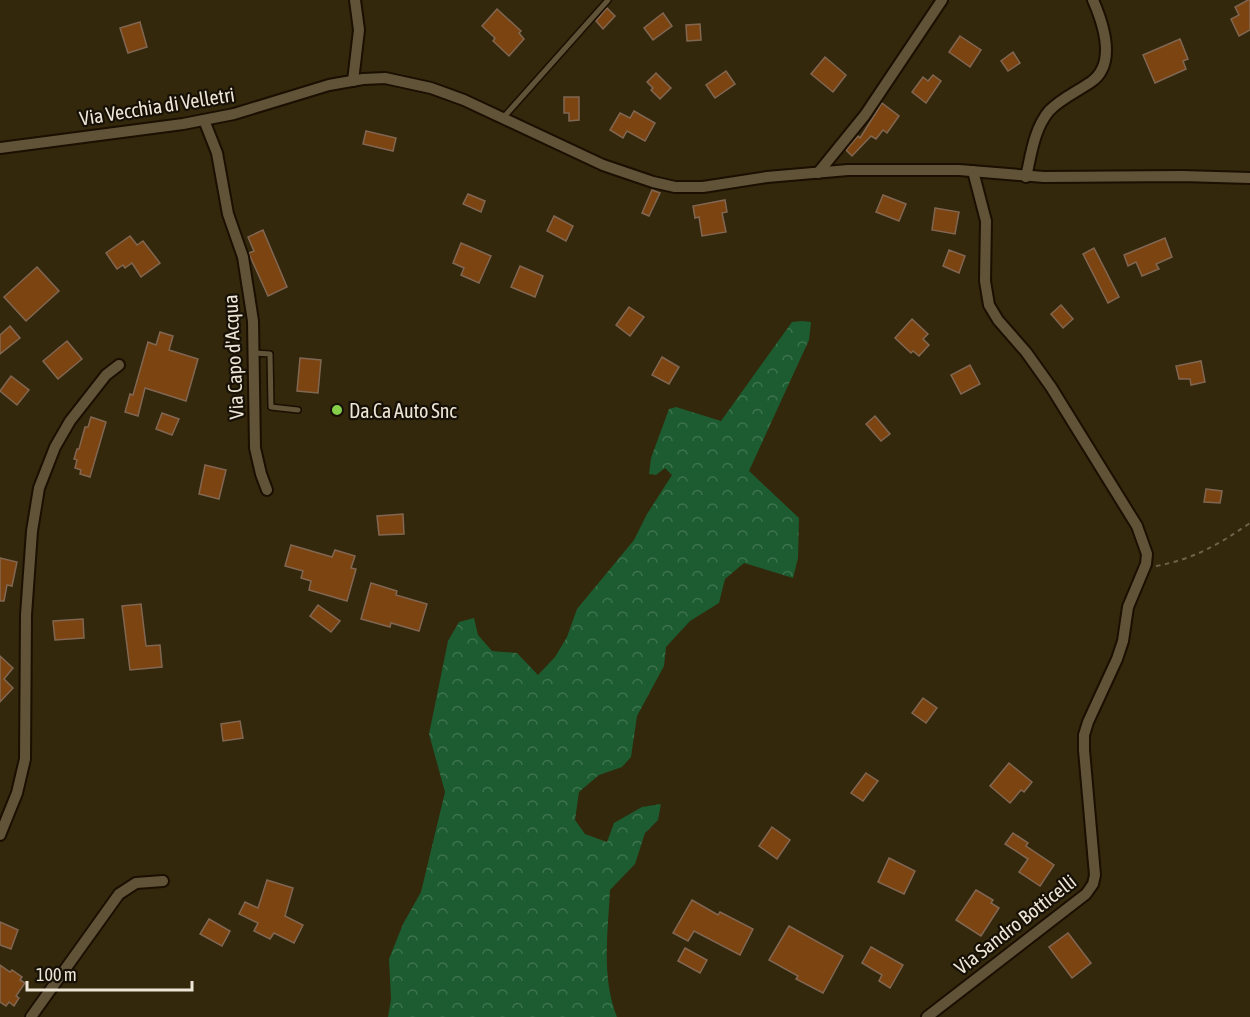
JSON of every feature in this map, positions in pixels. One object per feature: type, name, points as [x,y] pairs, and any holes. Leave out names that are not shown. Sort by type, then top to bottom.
[{"type":"street","points":[[352,81],[359,37],[355,0]]},
{"type":"street","points":[[818,173],[865,115],[942,0]]},
{"type":"street","points":[[1026,177],[1036,134],[1046,115],[1057,104],[1094,80],[1103,67],[1105,42],[1093,0]]},
{"type":"street","name":"Via Vecchia di Velletri","points":[[0,148],[204,120],[317,88],[352,81],[386,78],[415,83],[464,100],[603,165],[675,187],[711,186],[767,177],[848,170],[973,171],[1026,177],[1250,178]]},
{"type":"street","name":"Via Capo d'Acqua","points":[[204,120],[218,153],[228,214],[243,257],[253,321],[254,435],[258,466],[267,489]]},
{"type":"street","points":[[973,171],[986,226],[985,281],[989,305],[998,320],[1026,352],[1051,387],[1137,526],[1147,557],[1144,569]]},
{"type":"street","points":[[0,835],[17,793],[25,759],[26,615],[32,531],[39,488],[55,447],[70,421],[106,375],[119,365]]},
{"type":"street","name":"Via Sandro Botticelli","points":[[927,1017],[1086,894],[1093,884],[1095,875],[1084,735],[1089,718],[1117,659],[1130,601],[1144,569]]},
{"type":"street","points":[[30,1017],[119,894],[140,882],[163,881]]},
{"type":"lane","points":[[503,118],[608,0]]},
{"type":"lane","points":[[254,353],[270,354],[271,407],[298,410]]},
{"type":"path","points":[[1144,569],[1199,555],[1250,523]]},
{"type":"green space","points":[[792,322],[811,322],[809,340],[749,471],[799,518],[798,558],[793,578],[744,563],[725,579],[719,603],[690,621],[666,647],[664,666],[637,716],[631,757],[622,767],[599,775],[579,792],[575,820],[585,834],[607,842],[614,823],[642,807],[661,804],[658,820],[645,833],[635,864],[610,890],[607,970],[617,1017],[388,1017],[391,999],[389,959],[403,924],[421,892],[445,792],[429,734],[448,641],[459,622],[474,618],[478,635],[492,651],[517,653],[538,675],[555,657],[567,637],[577,609],[634,540],[647,514],[672,475],[665,468],[656,475],[649,474],[651,458],[669,409],[676,407],[721,421]]},
{"type":"building","points":[[1250,0],[1250,30],[1239,36],[1231,19],[1239,15],[1235,7]]},
{"type":"building","points":[[607,8],[615,16],[603,29],[596,21]]},
{"type":"building","points":[[497,9],[521,31],[519,33],[524,39],[509,56],[493,41],[495,38],[482,26]]},
{"type":"building","points":[[663,13],[672,26],[653,40],[644,28]]},
{"type":"building","points":[[140,22],[147,47],[128,53],[120,28]]},
{"type":"building","points":[[700,24],[701,40],[687,41],[686,25]]},
{"type":"building","points":[[960,36],[981,50],[970,67],[949,52]]},
{"type":"building","points":[[1180,39],[1188,59],[1183,61],[1186,69],[1155,83],[1143,55]]},
{"type":"building","points":[[1013,52],[1020,63],[1008,71],[1001,61]]},
{"type":"building","points":[[825,57],[846,75],[833,92],[811,74]]},
{"type":"building","points":[[726,71],[735,84],[715,98],[706,85]]},
{"type":"building","points":[[656,73],[671,88],[660,99],[647,82]]},
{"type":"building","points":[[933,75],[941,81],[926,103],[912,92],[923,77],[928,81]]},
{"type":"building","points":[[564,97],[579,97],[579,120],[569,121],[569,113],[564,113]]},
{"type":"building","points":[[882,103],[899,116],[887,133],[883,130],[876,139],[871,136],[852,156],[846,150],[858,136],[860,138]]},
{"type":"building","points":[[634,111],[655,123],[645,141],[627,131],[623,138],[610,130],[620,113],[630,118]]},
{"type":"building","points":[[366,131],[396,138],[393,151],[363,144]]},
{"type":"building","points":[[652,190],[660,193],[649,216],[642,213]]},
{"type":"building","points":[[468,194],[485,201],[481,212],[463,204]]},
{"type":"building","points":[[883,195],[906,204],[899,221],[876,212]]},
{"type":"building","points":[[725,200],[727,212],[722,213],[726,232],[702,236],[699,217],[695,218],[693,206]]},
{"type":"building","points":[[935,208],[959,212],[955,234],[932,230]]},
{"type":"building","points":[[554,216],[573,226],[566,241],[547,231]]},
{"type":"building","points":[[263,230],[287,287],[268,296],[249,253],[254,251],[248,237]]},
{"type":"building","points":[[130,236],[137,245],[143,241],[160,263],[141,277],[132,263],[125,268],[123,265],[117,269],[106,253]]},
{"type":"building","points":[[1165,238],[1172,257],[1156,264],[1159,269],[1142,276],[1136,262],[1128,266],[1124,255]]},
{"type":"building","points":[[461,243],[491,256],[479,283],[461,275],[464,268],[453,263]]},
{"type":"building","points":[[1094,248],[1119,297],[1108,303],[1083,254]]},
{"type":"building","points":[[949,250],[965,256],[959,273],[943,266]]},
{"type":"building","points":[[520,266],[543,276],[535,297],[511,287]]},
{"type":"building","points":[[37,267],[59,291],[26,321],[4,297]]},
{"type":"building","points":[[1061,305],[1073,319],[1063,328],[1051,314]]},
{"type":"building","points":[[629,307],[644,317],[630,336],[616,325]]},
{"type":"building","points":[[912,319],[928,334],[923,339],[929,345],[919,356],[913,351],[911,353],[895,338]]},
{"type":"building","points":[[10,326],[20,338],[0,354],[0,335]]},
{"type":"building","points":[[160,332],[173,336],[169,350],[198,359],[186,401],[145,388],[138,416],[125,412],[130,394],[133,395],[148,342],[156,345]]},
{"type":"building","points":[[67,341],[82,359],[58,379],[43,361]]},
{"type":"building","points":[[662,357],[679,367],[669,384],[652,375]]},
{"type":"building","points":[[300,358],[321,360],[318,393],[297,391]]},
{"type":"building","points":[[1201,361],[1205,382],[1191,385],[1190,379],[1179,379],[1176,366]]},
{"type":"building","points":[[970,365],[980,384],[961,394],[951,375]]},
{"type":"building","points":[[11,376],[29,390],[17,405],[0,391]]},
{"type":"building","points":[[162,413],[179,419],[172,435],[156,429]]},
{"type":"building","points":[[875,416],[890,434],[881,441],[866,424]]},
{"type":"building","points":[[91,417],[106,422],[90,477],[80,474],[81,470],[75,468],[77,460],[74,459],[85,427],[88,427]]},
{"type":"building","points":[[205,465],[226,470],[219,499],[199,494]]},
{"type":"building","points":[[1206,489],[1222,491],[1220,503],[1204,502]]},
{"type":"building","points":[[403,514],[404,534],[379,535],[377,516]]},
{"type":"building","points":[[291,545],[332,557],[335,550],[355,556],[351,568],[356,569],[347,601],[309,590],[311,581],[301,578],[303,571],[285,566]]},
{"type":"building","points":[[0,558],[17,562],[12,586],[7,585],[4,601],[0,601]]},
{"type":"building","points":[[371,583],[397,591],[396,595],[427,604],[419,631],[391,623],[390,627],[361,619]]},
{"type":"building","points":[[141,604],[146,646],[160,645],[162,667],[130,670],[122,606]]},
{"type":"building","points":[[318,605],[340,621],[331,632],[310,616]]},
{"type":"building","points":[[83,619],[84,638],[55,640],[53,621]]},
{"type":"building","points":[[0,656],[13,668],[4,679],[13,688],[0,702]]},
{"type":"building","points":[[923,698],[937,708],[926,723],[912,713]]},
{"type":"building","points":[[240,721],[243,738],[223,741],[221,724]]},
{"type":"building","points":[[1009,763],[1032,782],[1024,792],[1021,790],[1010,803],[990,786]]},
{"type":"building","points":[[866,773],[878,781],[863,801],[851,793]]},
{"type":"building","points":[[772,827],[790,840],[777,859],[759,846]]},
{"type":"building","points":[[1013,833],[1028,843],[1026,846],[1054,865],[1040,886],[1019,872],[1028,859],[1005,844]]},
{"type":"building","points":[[889,858],[915,871],[904,894],[878,882]]},
{"type":"building","points":[[267,880],[293,888],[285,916],[303,925],[294,943],[274,933],[270,939],[254,931],[258,923],[239,914],[245,902],[258,908]]},
{"type":"building","points":[[976,890],[993,900],[991,903],[999,908],[981,936],[956,920]]},
{"type":"building","points":[[692,900],[718,915],[720,912],[753,929],[740,955],[694,931],[688,941],[673,933]]},
{"type":"building","points":[[209,919],[230,931],[222,946],[200,934]]},
{"type":"building","points":[[0,922],[18,930],[11,949],[0,945]]},
{"type":"building","points":[[789,926],[843,956],[823,993],[796,979],[798,976],[769,960]]},
{"type":"building","points":[[1068,933],[1091,963],[1072,978],[1049,947]]},
{"type":"building","points":[[871,947],[903,965],[890,988],[879,981],[882,975],[862,963]]},
{"type":"building","points":[[685,948],[707,960],[700,973],[678,961]]},
{"type":"building","points":[[0,965],[22,977],[20,980],[25,983],[16,996],[19,998],[14,1006],[9,1002],[6,1006],[0,1002]]},
{"type":"place","name":"Da.Ca Auto Snc","points":[[337,410]]}]
